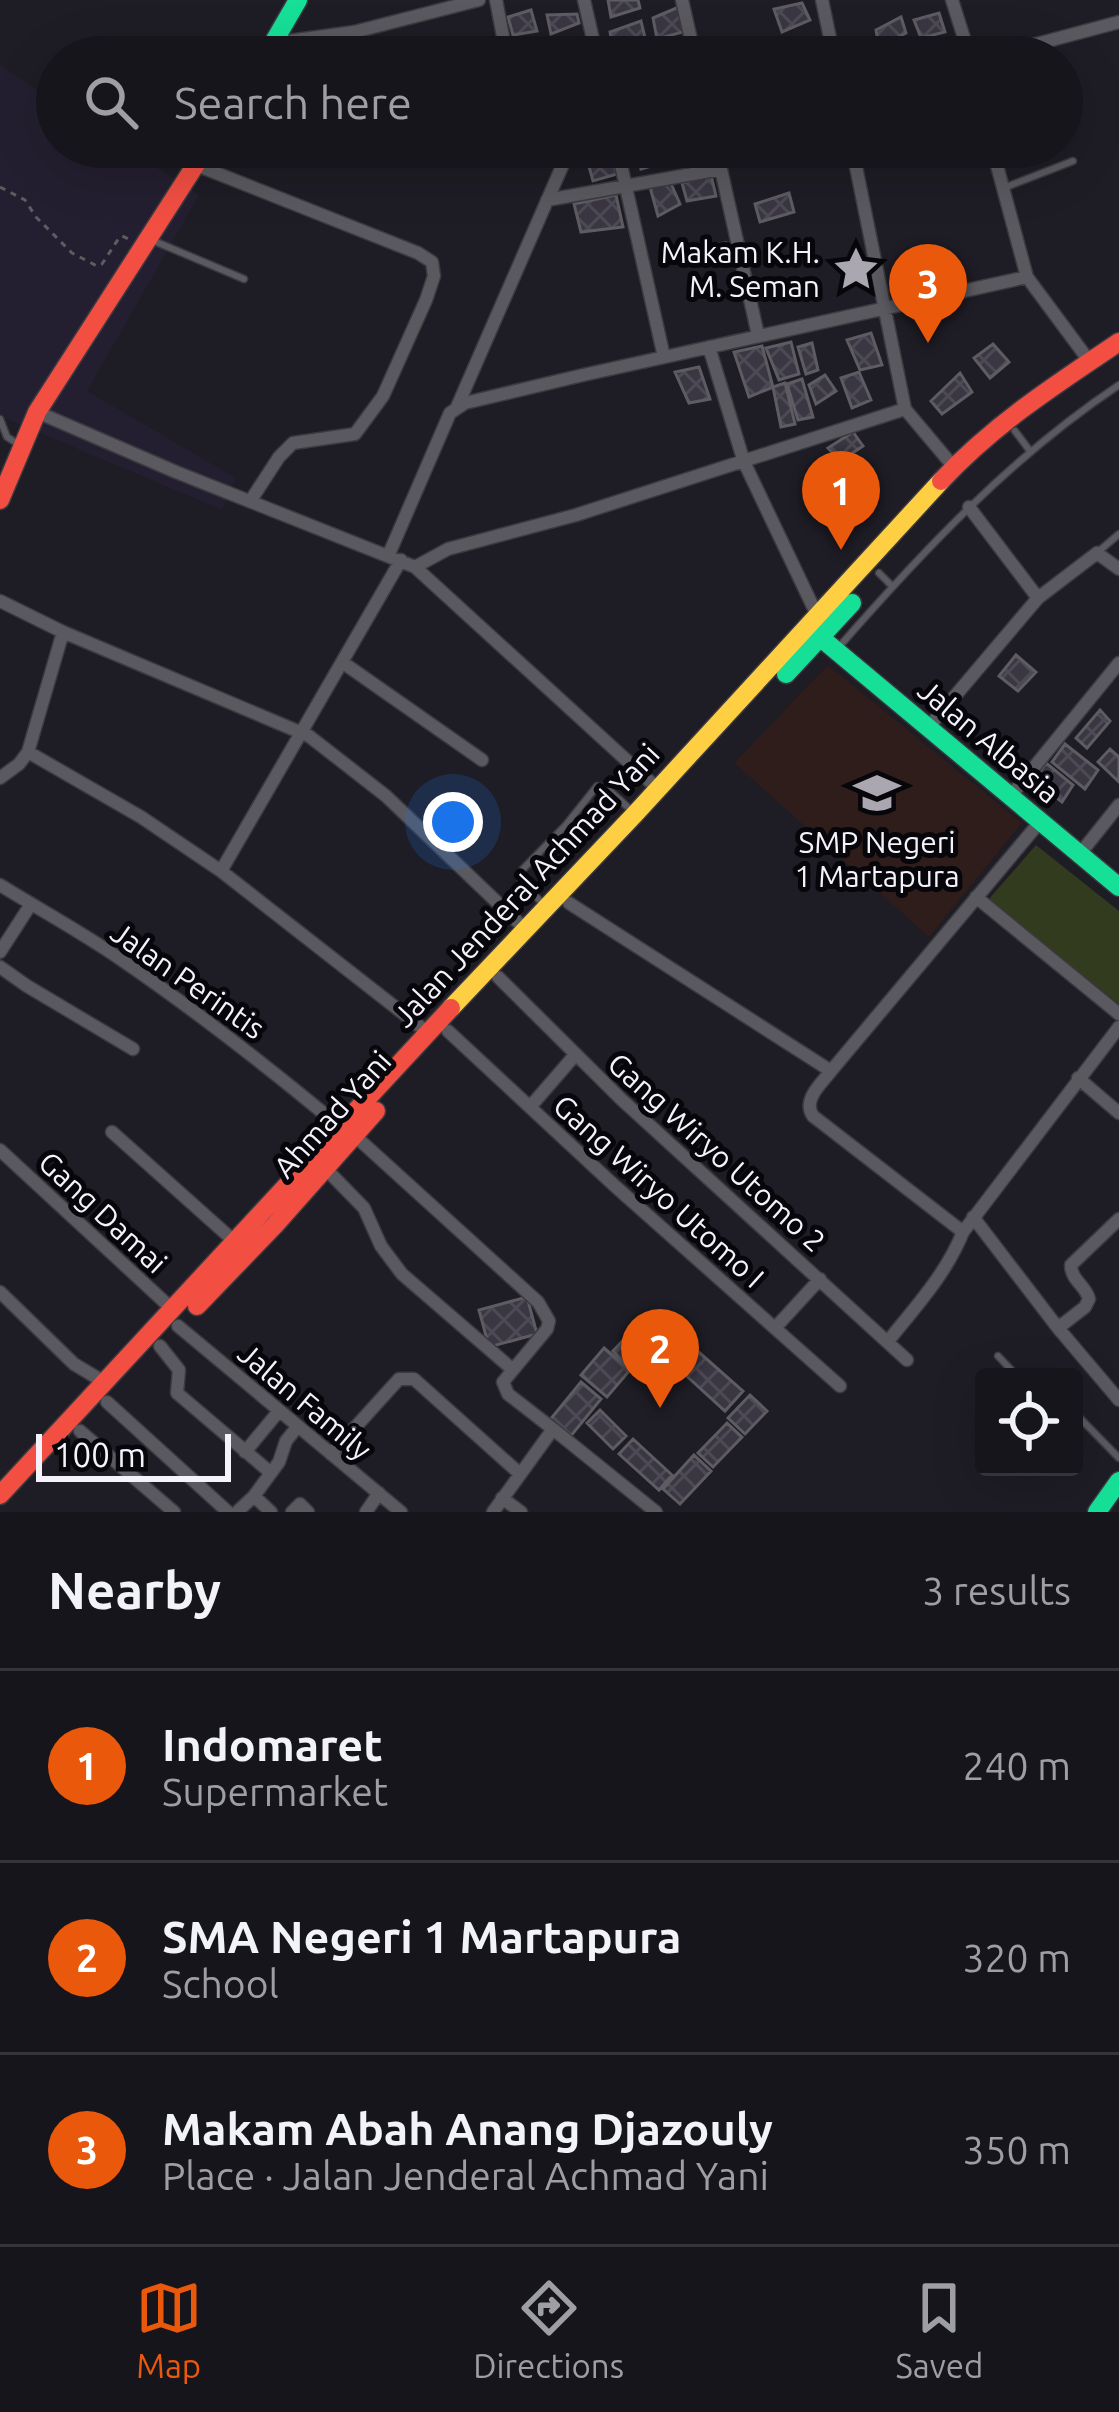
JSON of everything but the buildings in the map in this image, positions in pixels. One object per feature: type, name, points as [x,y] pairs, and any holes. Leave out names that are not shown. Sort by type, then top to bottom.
[{"type":"main road","points":[[278,36],[298,0]]},
{"type":"main road","points":[[0,500],[37,412],[194,168]]},
{"type":"main road","name":"Jalan Jenderal Achmad Yani","points":[[303,1178],[525,930],[557,909],[635,814],[817,616],[905,532],[954,467],[1032,400],[1119,342]]},
{"type":"main road","points":[[438,1032],[828,644],[885,579],[905,532],[1015,430],[1119,361]]},
{"type":"main road","name":"Jalan Albasia","points":[[828,644],[1119,887]]},
{"type":"main road","name":"Ahmad Yani","points":[[5,1512],[80,1430],[106,1392],[160,1346],[176,1318],[303,1178],[324,1167],[347,1131]]},
{"type":"main road","points":[[0,1496],[176,1318],[235,1241],[284,1200]]},
{"type":"main road","points":[[1097,1512],[1119,1481]]},
{"type":"street","points":[[335,36],[479,0]]},
{"type":"street","points":[[496,0],[503,36]]},
{"type":"street","points":[[584,0],[592,36]]},
{"type":"street","points":[[682,0],[690,36]]},
{"type":"street","points":[[822,0],[830,36]]},
{"type":"street","points":[[952,0],[963,36]]},
{"type":"street","points":[[1067,36],[1119,22]]},
{"type":"street","points":[[204,168],[418,253],[432,262],[434,276],[382,396],[355,434],[293,443],[250,500]]},
{"type":"street","points":[[221,871],[401,560],[450,413],[457,407],[561,168]]},
{"type":"street","points":[[622,168],[664,356]]},
{"type":"street","points":[[856,168],[905,409],[954,467]]},
{"type":"street","points":[[997,168],[1027,277],[1090,362]]},
{"type":"street","points":[[547,200],[721,169],[758,335]]},
{"type":"street","points":[[457,407],[664,356],[1027,277]]},
{"type":"street","points":[[709,347],[744,462],[817,616]]},
{"type":"street","points":[[401,560],[576,515],[905,409]]},
{"type":"street","points":[[37,412],[401,560],[658,789]]},
{"type":"street","points":[[969,507],[1038,598]]},
{"type":"street","points":[[927,728],[1038,598],[1097,553],[1119,569]]},
{"type":"street","points":[[0,602],[301,732],[329,749],[386,796],[525,930]]},
{"type":"street","points":[[0,778],[28,752],[63,632]]},
{"type":"street","points":[[342,662],[482,760]]},
{"type":"street","points":[[1009,798],[1119,663]]},
{"type":"street","name":"Gang Wiryo Utomo I","points":[[28,752],[141,817],[221,871],[438,1032],[530,1107],[840,1386]]},
{"type":"street","points":[[1079,855],[1119,806]]},
{"type":"street","points":[[963,1232],[810,1113],[808,1102],[1039,823]]},
{"type":"street","name":"Jalan Perintis","points":[[0,886],[114,954],[272,1071],[347,1131],[538,1302],[549,1322],[547,1329],[512,1369]]},
{"type":"street","points":[[976,897],[1119,1014]]},
{"type":"street","points":[[0,952],[32,904]]},
{"type":"street","points":[[557,909],[831,1071]]},
{"type":"street","points":[[0,967],[134,1049]]},
{"type":"street","name":"Gang Wiryo Utomo 2","points":[[499,976],[575,1055],[907,1360]]},
{"type":"street","points":[[889,1340],[935,1285],[973,1217],[1119,1027]]},
{"type":"street","points":[[530,1107],[575,1055]]},
{"type":"street","points":[[1078,1078],[1119,1113]]},
{"type":"street","points":[[112,1132],[235,1241]]},
{"type":"street","name":"Gang Damai","points":[[0,1150],[176,1318]]},
{"type":"street","points":[[324,1167],[364,1208],[381,1246],[402,1274],[512,1369],[503,1382],[505,1390],[656,1512]]},
{"type":"street","points":[[973,1217],[1119,1400]]},
{"type":"street","points":[[1058,1328],[1090,1299],[1073,1276],[1071,1265],[1119,1219]]},
{"type":"street","points":[[775,1328],[820,1279]]},
{"type":"street","points":[[0,1292],[233,1512],[254,1496],[298,1426]]},
{"type":"street","name":"Jalan Family","points":[[176,1318],[401,1512]]},
{"type":"street","points":[[160,1346],[179,1370],[177,1393],[271,1473]]},
{"type":"street","points":[[332,1454],[399,1379],[414,1379],[520,1473]]},
{"type":"street","points":[[245,1452],[280,1411]]},
{"type":"street","points":[[80,1430],[174,1512]]},
{"type":"street","points":[[493,1512],[553,1430]]},
{"type":"street","points":[[366,1512],[379,1493]]},
{"type":"street","points":[[254,1496],[271,1512]]},
{"type":"street","points":[[502,1498],[521,1512]]},
{"type":"street","points":[[292,1512],[299,1504],[308,1512]]},
{"type":"lane","points":[[1002,188],[1055,168]]},
{"type":"lane","points":[[146,243],[244,279]]},
{"type":"lane","points":[[885,579],[1030,451],[1119,386]]},
{"type":"lane","points":[[0,419],[7,437],[23,446]]},
{"type":"lane","points":[[1015,430],[1030,451]]},
{"type":"lane","points":[[1097,553],[1119,534]]},
{"type":"lane","points":[[557,909],[520,881],[522,870],[597,786],[608,789],[635,814]]},
{"type":"lane","points":[[998,1356],[1009,1368]]},
{"type":"lane","points":[[1083,1421],[1119,1458]]},
{"type":"path","points":[[0,187],[25,200],[72,253],[97,266],[122,236],[146,243]]},
{"type":"shaded area","points":[[0,65],[36,89],[36,168],[157,168],[199,195],[87,391],[236,478],[222,510],[0,416]]},
{"type":"shaded area","name":"SMP Negeri 1 Martapura","points":[[828,665],[1022,823],[929,937],[734,763]]},
{"type":"green space","points":[[1036,845],[1119,911],[1119,1004],[988,900]]},
{"type":"traffic: fast","points":[[277,36],[298,0]]},
{"type":"traffic: fast","points":[[786,674],[852,603]]},
{"type":"traffic: fast","points":[[821,638],[1119,887]]},
{"type":"traffic: fast","points":[[1097,1512],[1119,1481]]},
{"type":"traffic: slow","points":[[451,1008],[941,481]]},
{"type":"traffic: jam","points":[[0,500],[37,412],[194,168]]},
{"type":"traffic: jam","points":[[941,481],[1004,423],[1119,342]]},
{"type":"traffic: jam","points":[[0,1495],[451,1008]]},
{"type":"traffic: jam","points":[[197,1306],[376,1111]]},
{"type":"place","name":"Makam K.H. M. Seman","points":[[856,269]]},
{"type":"place","name":"Makam Abah Anang Djazouly","points":[[928,343]]},
{"type":"place","name":"Indomaret","points":[[841,550]]},
{"type":"place","name":"SMP Negeri 1 Martapura","points":[[877,793]]},
{"type":"place","name":"SMA Negeri 1 Martapura","points":[[660,1408]]}]
